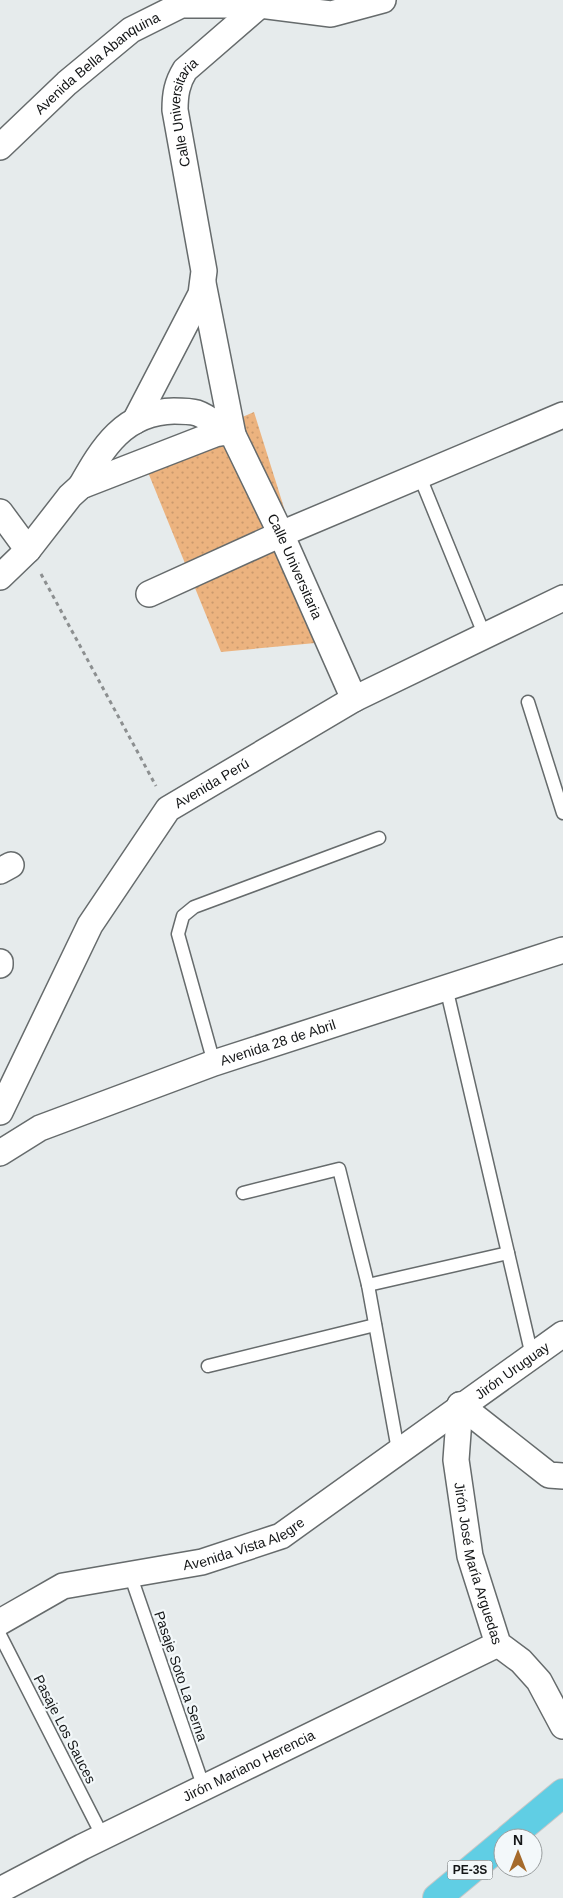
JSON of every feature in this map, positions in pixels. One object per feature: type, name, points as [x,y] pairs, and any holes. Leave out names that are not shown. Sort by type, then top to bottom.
[{"type":"highway","points":[[520,1828],[563,1792]]},
{"type":"highway","name":"PE-3S","points":[[437,1898],[493,1851]]},
{"type":"street","name":"Avenida Bella Abanquina","points":[[0,147],[66,83],[131,30],[181,4],[260,4],[332,14],[383,0]]},
{"type":"street","name":"Calle Universitaria","points":[[135,421],[201,294],[203,283],[204,271],[175,110],[174,95],[185,70],[260,4]]},
{"type":"street","name":"Calle Universitaria","points":[[203,283],[233,436],[281,534],[354,699]]},
{"type":"street","name":"Calle Universitaria","points":[[0,577],[28,550],[70,496],[81,486],[97,457],[116,435],[135,421],[157,412],[198,413],[233,436]]},
{"type":"street","points":[[149,594],[281,534],[561,421]]},
{"type":"street","name":"Calle Universitaria","points":[[81,486],[215,434],[226,432],[233,436]]},
{"type":"street","points":[[0,512],[28,550]]},
{"type":"street","name":"Avenida Perú","points":[[0,1112],[90,925],[168,809],[354,699],[484,634],[563,598]]},
{"type":"street","name":"Avenida 28 de Abril","points":[[0,1153],[40,1128],[214,1063],[563,950]]},
{"type":"street","name":"Jirón Uruguay","points":[[460,1406],[563,1334]]},
{"type":"street","points":[[460,1406],[549,1475],[563,1476]]},
{"type":"street","name":"Avenida Vista Alegre","points":[[0,1622],[63,1586],[202,1562],[281,1536],[460,1406]]},
{"type":"street","name":"Jirón José María Arguedas","points":[[460,1406],[456,1460],[470,1556],[498,1644],[521,1661],[539,1681],[563,1726]]},
{"type":"street","name":"Jirón Mariano Herencia","points":[[0,1890],[103,1837],[498,1644]]},
{"type":"lane","points":[[420,477],[484,634]]},
{"type":"lane","points":[[528,702],[563,813]]},
{"type":"lane","points":[[214,1063],[178,934],[183,916],[194,907],[379,838]]},
{"type":"lane","points":[[446,987],[532,1356]]},
{"type":"lane","points":[[243,1193],[339,1168],[368,1285],[398,1450]]},
{"type":"lane","points":[[368,1285],[508,1253]]},
{"type":"lane","points":[[208,1366],[375,1324]]},
{"type":"lane","name":"Pasaje Soto La Serna","points":[[130,1574],[204,1788]]},
{"type":"lane","name":"Pasaje Los Sauces","points":[[0,1635],[103,1837]]},
{"type":"path","points":[[28,550],[168,809]]},
{"type":"shaded area","points":[[254,412],[326,642],[221,652],[143,460]]}]
